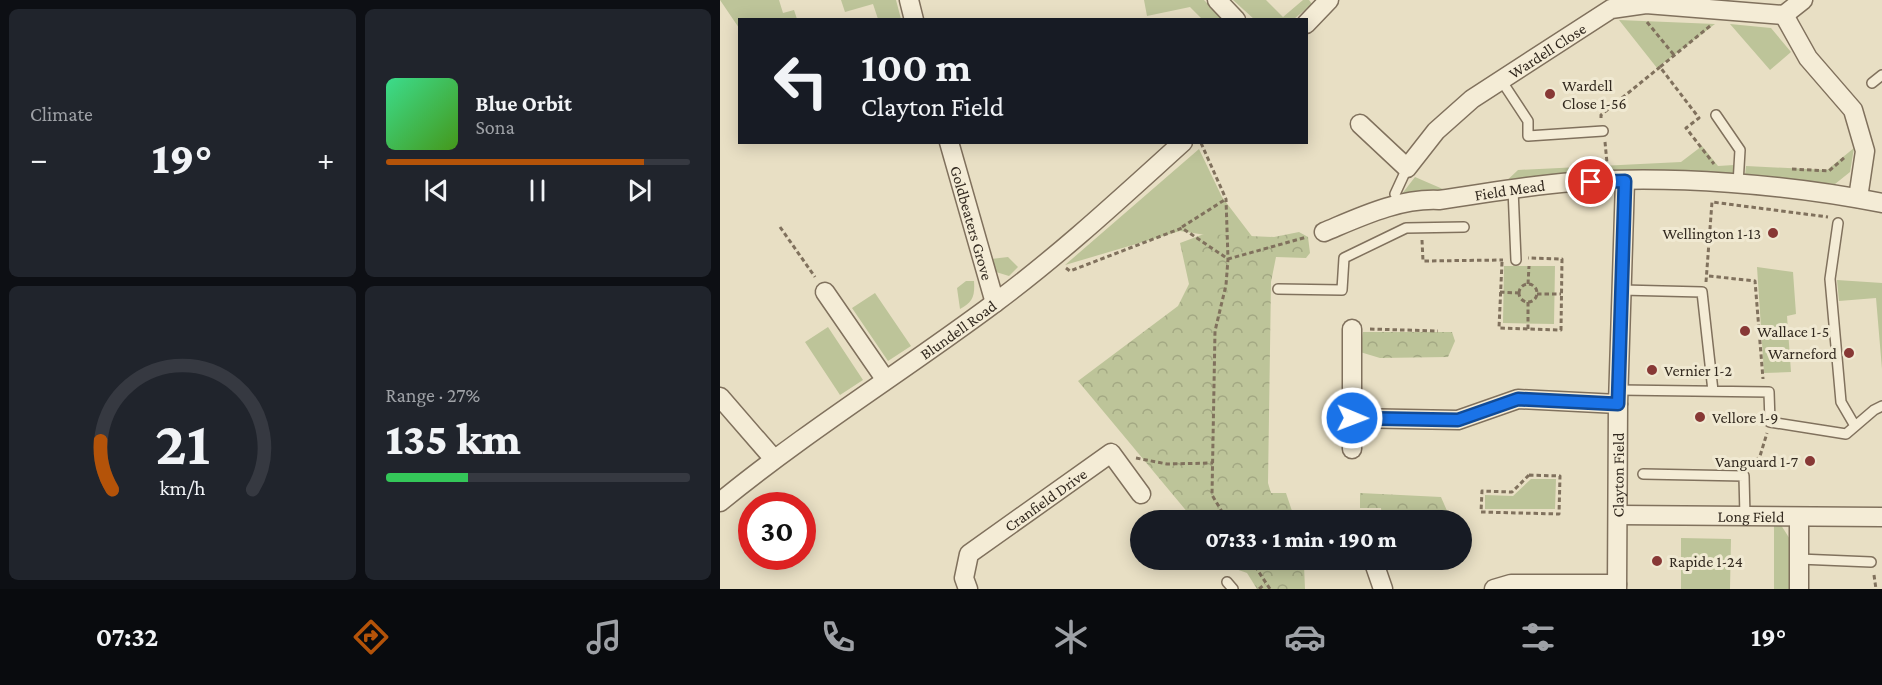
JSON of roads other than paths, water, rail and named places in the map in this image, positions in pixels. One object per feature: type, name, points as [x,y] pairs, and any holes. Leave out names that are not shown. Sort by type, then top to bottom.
[{"type":"street","points":[[909,0],[914,18]]},
{"type":"street","points":[[1217,0],[1234,18]]},
{"type":"street","points":[[1308,22],[1329,0]]},
{"type":"street","points":[[1803,0],[1784,15],[1808,58],[1853,110],[1865,151],[1858,198]]},
{"type":"street","name":"Wardell Close","points":[[1407,168],[1436,131],[1472,99],[1611,9],[1642,3],[1737,6],[1784,15]]},
{"type":"street","points":[[1360,124],[1407,168]]},
{"type":"street","name":"Goldbeaters Grove","points":[[950,144],[995,303]]},
{"type":"street","name":"Blundell Road","points":[[720,502],[773,458],[995,303],[1052,258],[1181,144]]},
{"type":"street","name":"Clayton Field","points":[[1617,586],[1625,181]]},
{"type":"street","name":"Field Mead","points":[[1324,232],[1401,203],[1574,182],[1738,184],[1858,198],[1882,203]]},
{"type":"street","points":[[825,292],[885,379]]},
{"type":"street","points":[[1352,329],[1352,449]]},
{"type":"street","points":[[720,397],[773,458]]},
{"type":"street","points":[[1352,418],[1458,420],[1518,399],[1619,397]]},
{"type":"street","name":"Cranfield Drive","points":[[968,589],[964,578],[969,554],[1111,453],[1141,494]]},
{"type":"street","name":"Long Field","points":[[1619,515],[1882,517]]},
{"type":"street","points":[[1799,517],[1799,589]]},
{"type":"street","points":[[1376,570],[1383,589]]},
{"type":"street","points":[[1494,589],[1511,584],[1617,586]]},
{"type":"lane","points":[[1872,83],[1882,75]]},
{"type":"lane","points":[[1501,80],[1528,121],[1528,136],[1603,130]]},
{"type":"lane","points":[[1716,115],[1740,150],[1738,184]]},
{"type":"lane","points":[[1395,194],[1407,168]]},
{"type":"lane","points":[[1513,189],[1516,260]]},
{"type":"lane","points":[[1838,221],[1830,279],[1841,402],[1855,426]]},
{"type":"lane","points":[[1278,289],[1342,290],[1344,258],[1406,228],[1464,227]]},
{"type":"lane","points":[[1622,290],[1702,292],[1713,391]]},
{"type":"lane","points":[[1619,397],[1713,391],[1769,392],[1770,422],[1846,434],[1882,406]]},
{"type":"lane","points":[[1643,474],[1744,476],[1745,516]]},
{"type":"lane","points":[[1799,560],[1871,562]]},
{"type":"place","name":"Wardell Close 1-56","points":[[1550,94]]},
{"type":"place","name":"Wellington 1-13","points":[[1773,233]]},
{"type":"place","name":"Wallace 1-5","points":[[1745,331]]},
{"type":"place","name":"Warneford","points":[[1849,353]]},
{"type":"place","name":"Vernier 1-2","points":[[1652,370]]},
{"type":"place","name":"Vellore 1-9","points":[[1700,417]]},
{"type":"place","name":"Vanguard 1-7","points":[[1810,461]]},
{"type":"place","name":"Rapide 1-24","points":[[1657,561]]}]
